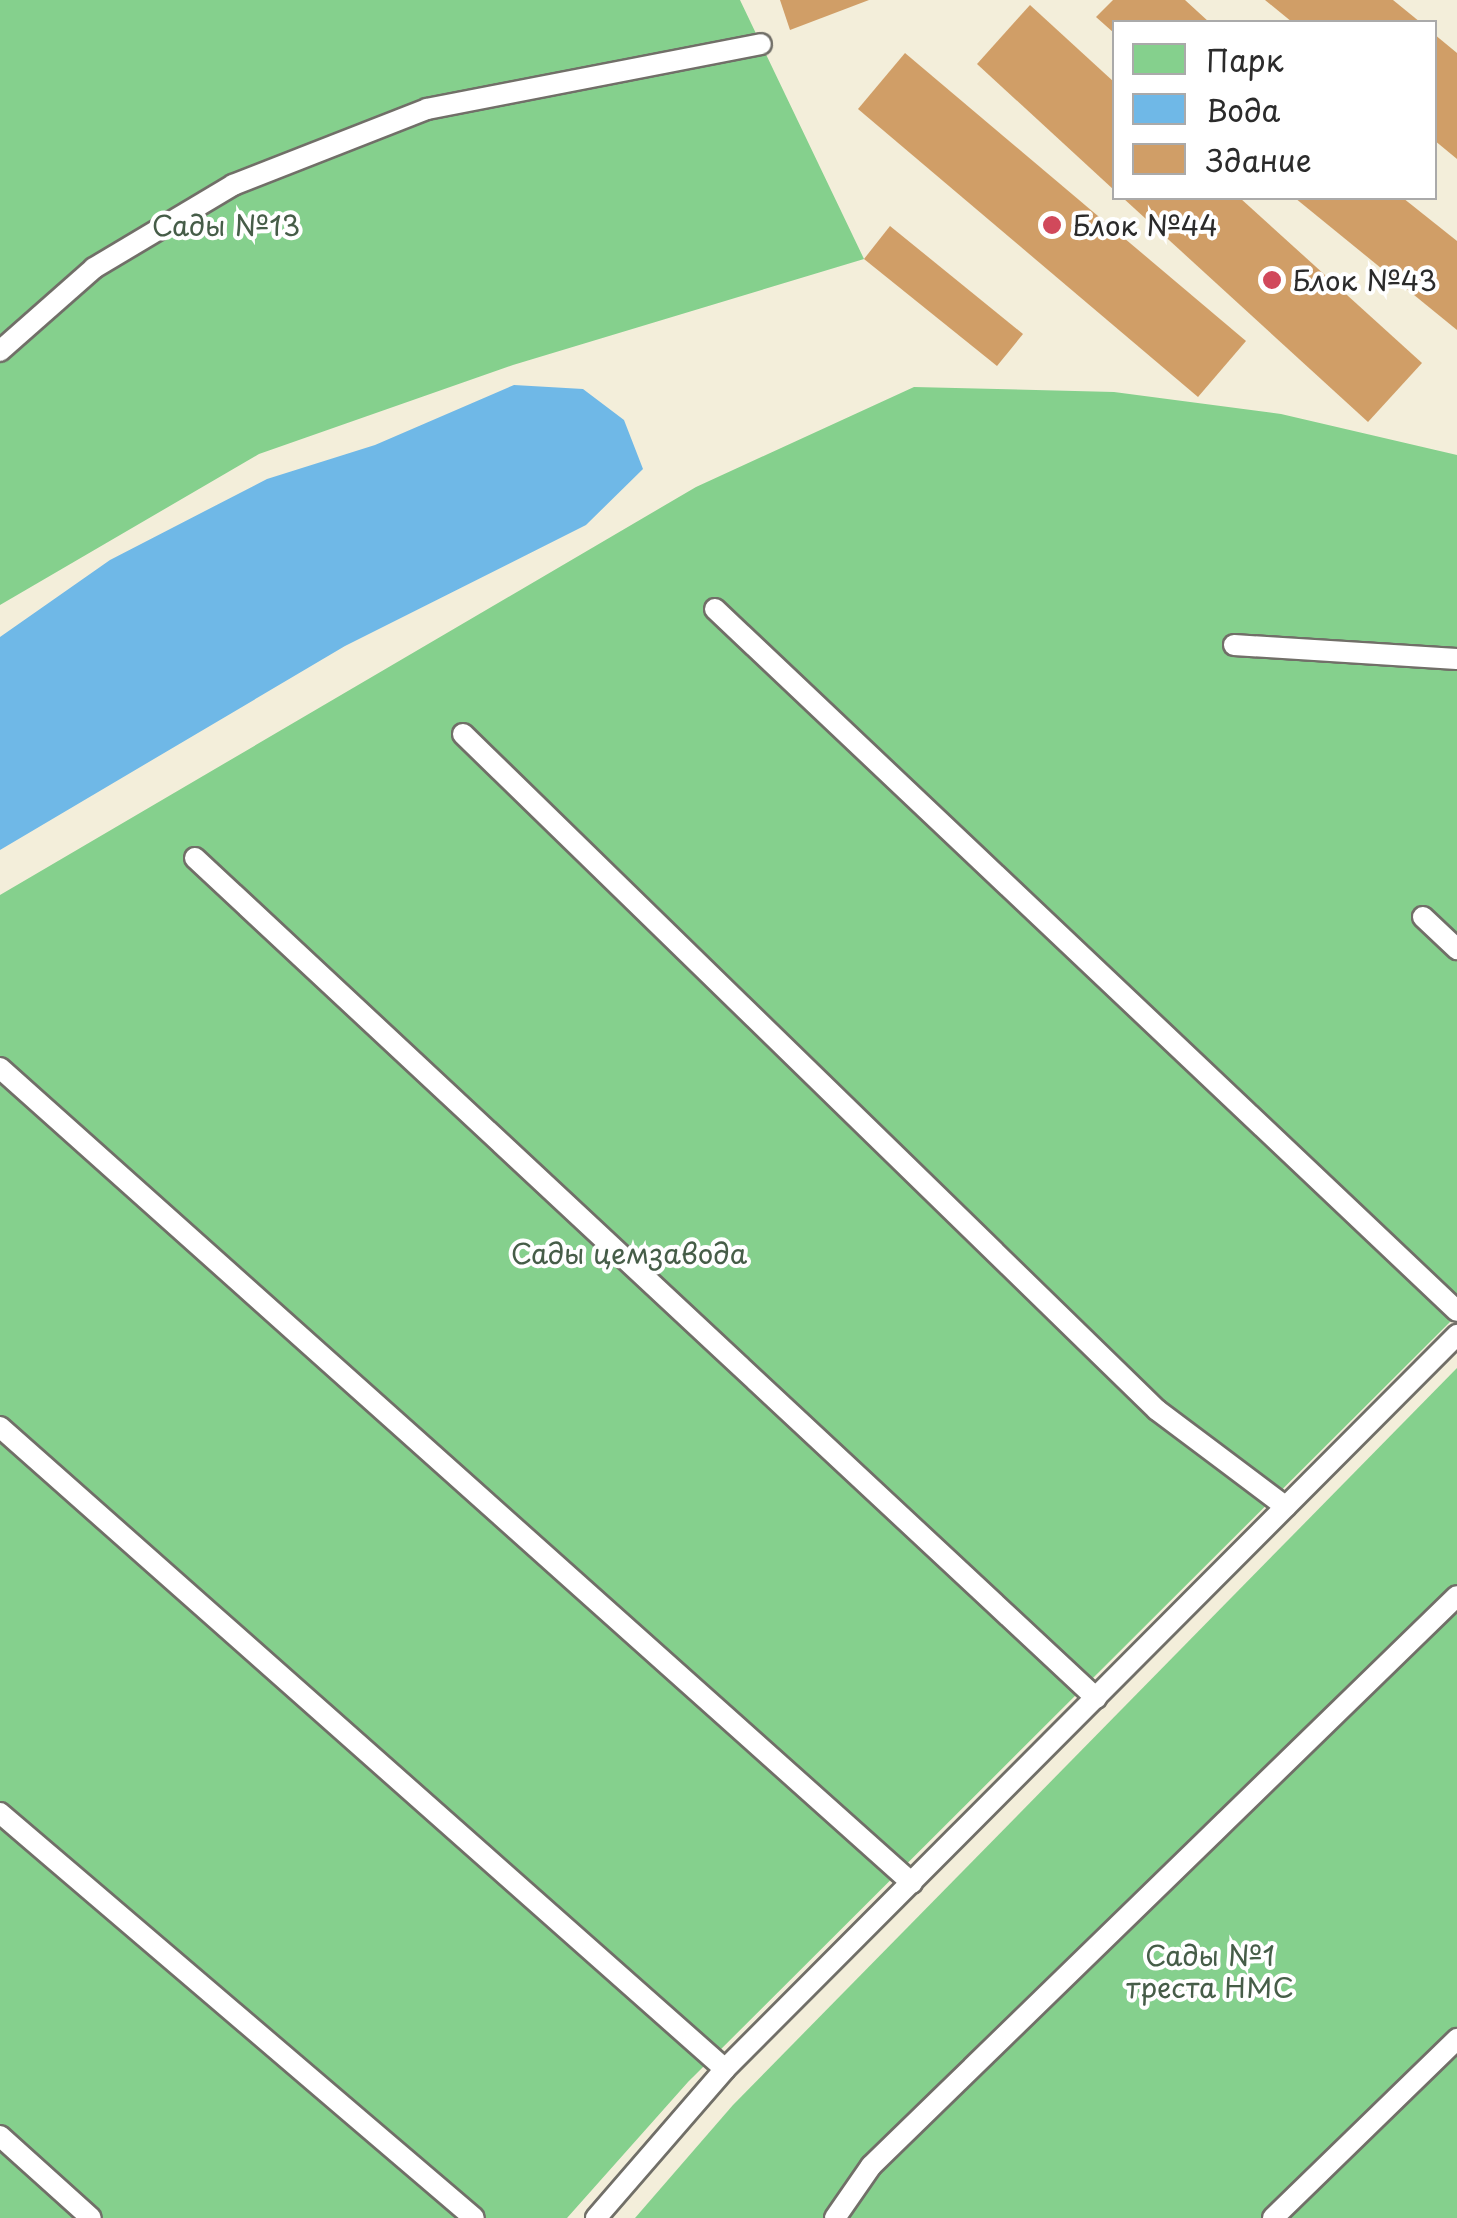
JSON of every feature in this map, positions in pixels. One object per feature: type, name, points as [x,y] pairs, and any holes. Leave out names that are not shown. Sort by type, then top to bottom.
[{"type":"lane","points":[[0,352],[94,268],[233,185],[426,109],[761,44]]},
{"type":"lane","points":[[715,609],[1457,1312]]},
{"type":"lane","points":[[1234,645],[1457,659]]},
{"type":"lane","points":[[463,734],[1157,1410],[1286,1506]]},
{"type":"lane","points":[[195,858],[1096,1698]]},
{"type":"lane","points":[[1423,917],[1457,949]]},
{"type":"lane","points":[[0,1068],[912,1883]]},
{"type":"lane","points":[[596,2218],[725,2069],[1457,1335]]},
{"type":"lane","points":[[0,1427],[725,2069]]},
{"type":"lane","points":[[835,2218],[871,2166],[1457,1596]]},
{"type":"lane","points":[[0,1813],[474,2218]]},
{"type":"lane","points":[[1273,2218],[1457,2039]]},
{"type":"lane","points":[[0,2136],[91,2218]]},
{"type":"green space","name":"Сады №13","points":[[0,0],[740,0],[864,259],[513,365],[259,454],[0,605]]},
{"type":"green space","name":"Сады цемзавода","points":[[914,387],[1114,392],[1281,414],[1457,455],[1457,1315],[688,2082],[567,2218],[0,2218],[0,895],[696,487]]},
{"type":"green space","name":"Сады №1 треста НМС","points":[[1457,1368],[1457,2218],[635,2218],[733,2105]]},
{"type":"water","points":[[514,385],[583,389],[624,420],[643,469],[586,525],[345,646],[0,850],[0,637],[110,560],[267,479],[375,445]]},
{"type":"building","points":[[780,0],[869,0],[790,30]]},
{"type":"building","points":[[1113,0],[1185,0],[1207,20],[1112,20],[1112,31],[1096,17]]},
{"type":"building","points":[[1265,0],[1393,0],[1418,20],[1290,20]]},
{"type":"building","points":[[1030,5],[1112,80],[1112,188],[977,64]]},
{"type":"building","points":[[1437,36],[1457,53],[1457,159],[1437,142]]},
{"type":"building","name":"Блок №44","points":[[905,53],[1246,341],[1198,397],[858,109]]},
{"type":"building","name":"Блок №43","points":[[1125,200],[1242,200],[1422,363],[1368,422]]},
{"type":"building","points":[[1297,200],[1406,200],[1457,241],[1457,330]]},
{"type":"building","points":[[890,226],[1023,334],[997,366],[864,259]]},
{"type":"place","name":"Блок №44","points":[[1052,225]]},
{"type":"place","name":"Блок №43","points":[[1272,280]]}]
